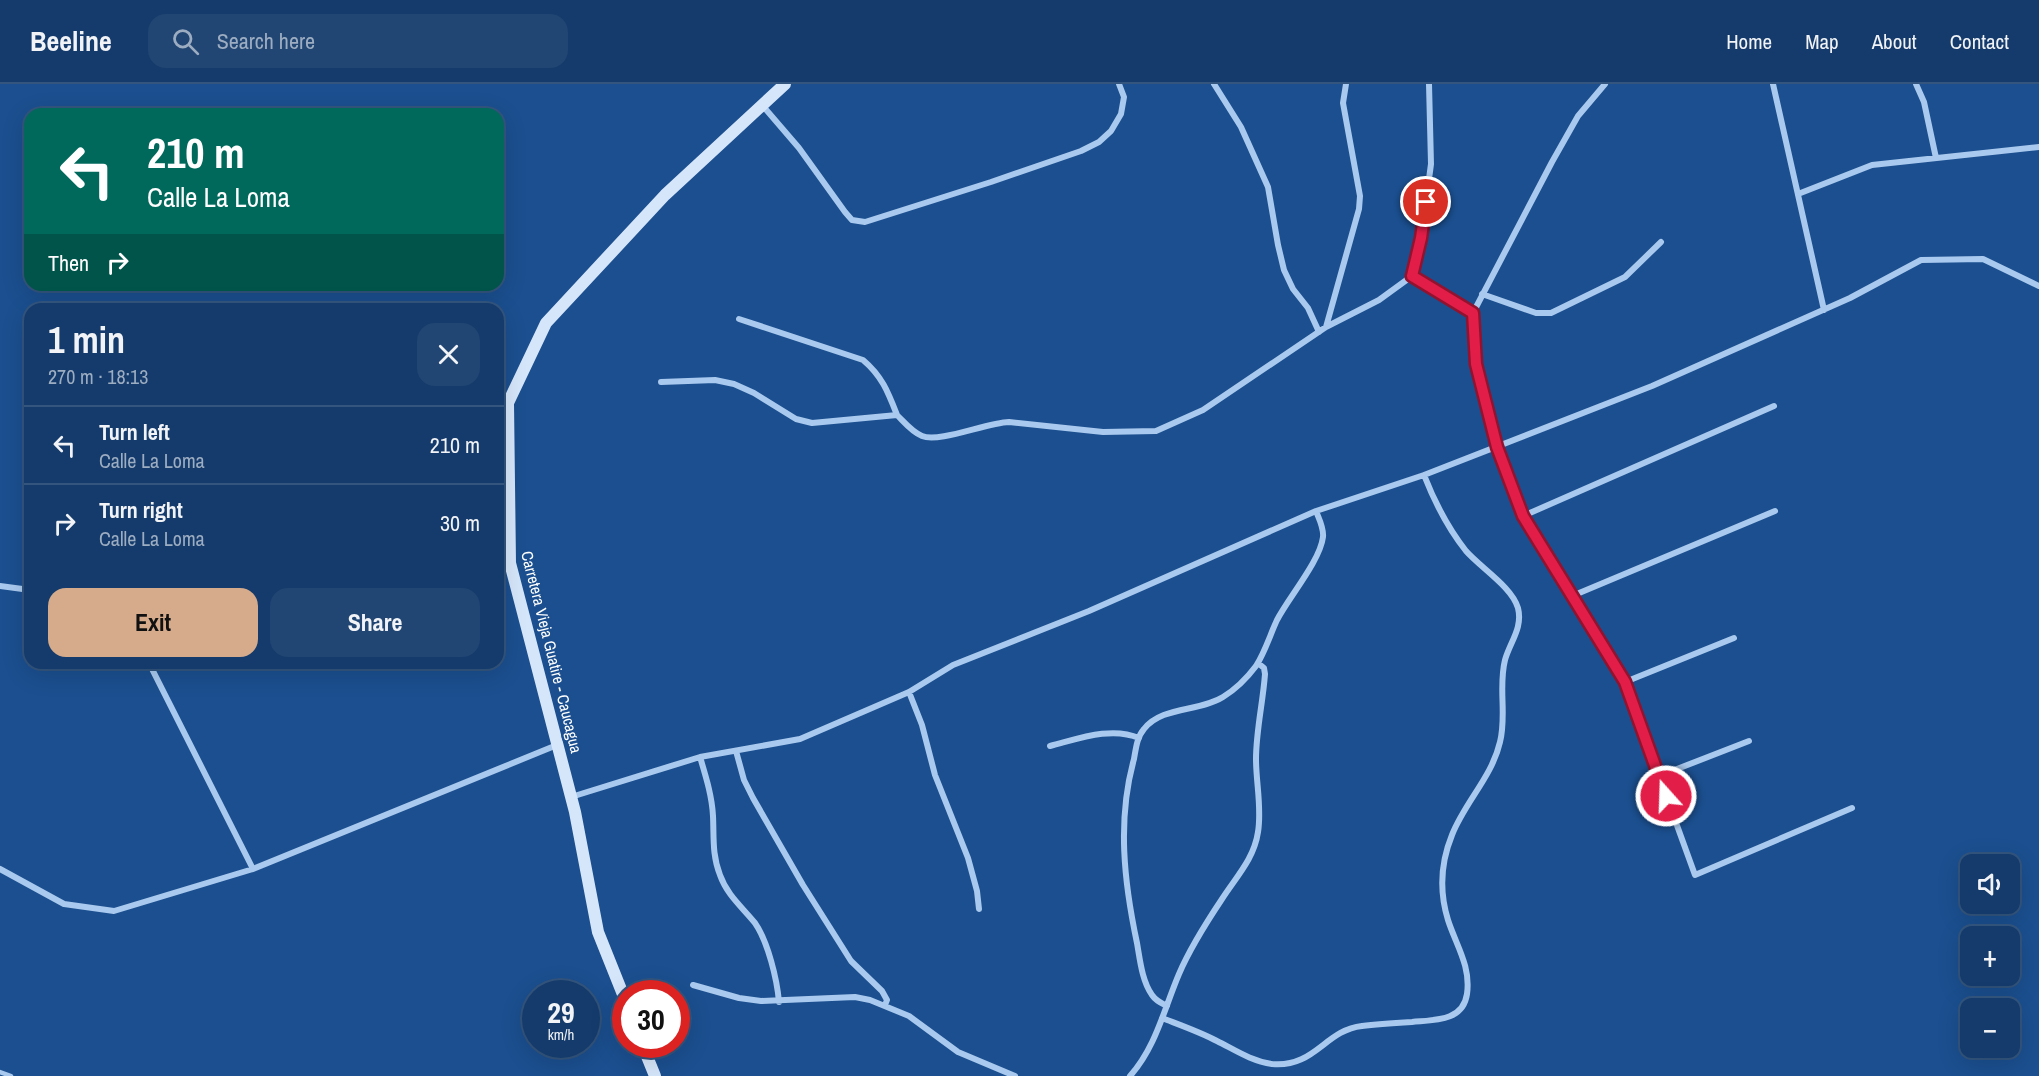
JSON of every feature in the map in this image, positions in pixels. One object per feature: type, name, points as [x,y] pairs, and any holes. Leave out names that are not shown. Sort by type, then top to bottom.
[{"type":"main road","name":"Carretera Vieja Guatire - Caucagua","points":[[617,980],[598,932],[571,797],[510,563],[508,403],[546,323],[665,195],[785,84]]},
{"type":"main road","points":[[648,1058],[655,1076]]},
{"type":"street","points":[[762,105],[799,148],[852,220],[865,222],[991,182],[1099,142],[1111,131],[1121,114],[1124,97],[1119,84]]},
{"type":"street","points":[[1214,84],[1240,127],[1268,187],[1284,270],[1293,289],[1308,308],[1319,332]]},
{"type":"street","points":[[1326,327],[1359,209],[1360,196],[1343,103],[1346,84]]},
{"type":"street","points":[[739,319],[863,360],[875,370],[882,380],[897,415],[915,433],[925,437],[934,439],[994,423],[1009,422],[1103,432],[1156,431],[1203,410],[1326,327],[1379,300],[1412,276],[1421,238],[1431,164],[1430,84]]},
{"type":"street","points":[[1605,84],[1578,116],[1473,313],[1476,364],[1497,447],[1523,516],[1625,682],[1695,875],[1852,808]]},
{"type":"street","points":[[1773,84],[1824,310]]},
{"type":"street","points":[[1916,84],[1924,102],[1936,158]]},
{"type":"street","points":[[1798,194],[1872,165],[2039,147]]},
{"type":"street","points":[[1482,294],[1536,313],[1544,315],[1551,313],[1625,277],[1661,242]]},
{"type":"street","points":[[571,797],[700,757],[800,738],[909,692],[954,665],[1089,611],[1316,511],[1424,475],[1652,386],[1824,310],[1921,260],[1983,259],[2039,286]]},
{"type":"street","points":[[1412,276],[1473,313]]},
{"type":"street","points":[[661,382],[715,380],[734,384],[754,393],[796,419],[812,423],[897,415]]},
{"type":"street","points":[[1523,516],[1774,406]]},
{"type":"street","points":[[1162,1018],[1215,1040],[1249,1058],[1274,1064],[1286,1064],[1306,1058],[1347,1029],[1368,1025],[1438,1021],[1455,1014],[1462,1008],[1467,997],[1468,980],[1464,960],[1444,906],[1443,862],[1446,848],[1460,817],[1491,769],[1496,755],[1503,725],[1503,670],[1508,651],[1517,634],[1519,619],[1518,610],[1510,593],[1468,553],[1443,519],[1424,475]]},
{"type":"street","points":[[1167,1006],[1157,1001],[1146,983],[1131,915],[1125,873],[1124,811],[1129,776],[1139,738],[1152,721],[1161,716],[1210,703],[1222,697],[1242,681],[1258,663],[1278,619],[1318,553],[1323,539],[1323,530],[1316,511]]},
{"type":"street","points":[[1572,596],[1775,511]]},
{"type":"street","points":[[0,586],[24,589]]},
{"type":"street","points":[[1625,682],[1734,638]]},
{"type":"street","points":[[1130,1076],[1149,1049],[1179,973],[1192,948],[1217,906],[1248,862],[1256,841],[1259,822],[1256,741],[1265,674],[1264,668],[1258,663]]},
{"type":"street","points":[[152,669],[253,869]]},
{"type":"street","points":[[909,692],[922,725],[935,775],[968,858],[977,891],[979,909]]},
{"type":"street","points":[[1050,746],[1111,733],[1129,734],[1139,738]]},
{"type":"street","points":[[1659,776],[1749,741]]},
{"type":"street","points":[[0,869],[64,904],[114,911],[253,869],[558,745]]},
{"type":"street","points":[[736,751],[744,780],[790,862],[847,954],[882,991],[886,1000],[885,1005]]},
{"type":"street","points":[[700,757],[711,795],[713,850],[716,863],[731,896],[755,923],[762,936],[777,984],[779,1002]]},
{"type":"street","points":[[693,986],[739,998],[779,1002],[855,997],[885,1005],[909,1016],[958,1052],[1015,1076]]},
{"type":"street","points":[[1135,1070],[1141,1076]]},
{"type":"lane","points":[[0,1072],[11,1076]]},
{"type":"route","points":[[1426,202],[1412,276],[1473,313],[1476,364],[1497,447],[1523,516],[1625,682],[1666,796]]}]
